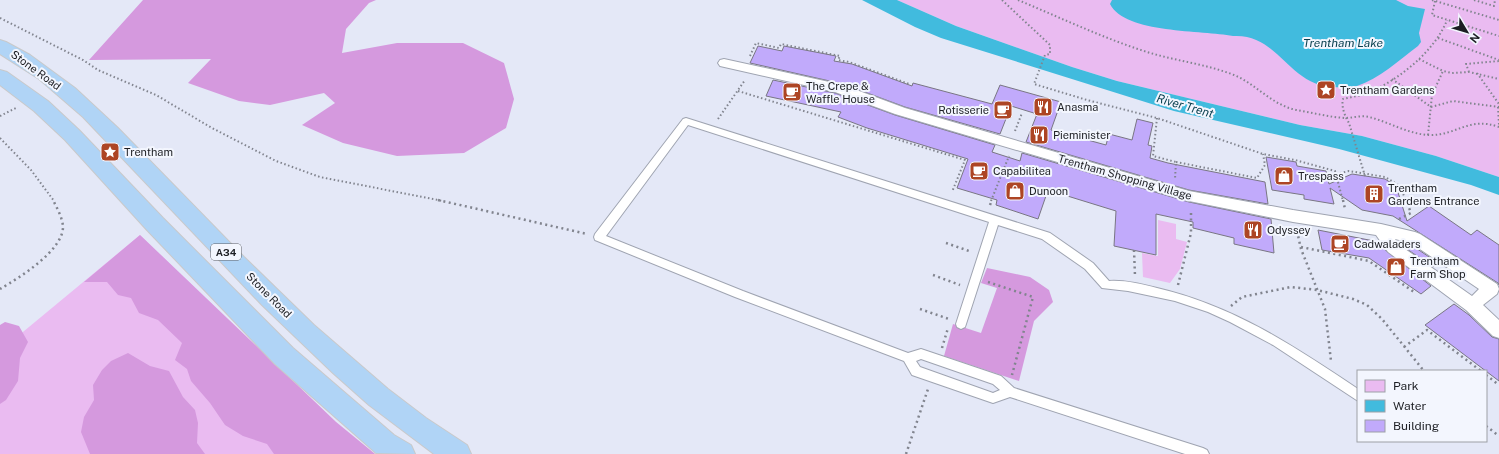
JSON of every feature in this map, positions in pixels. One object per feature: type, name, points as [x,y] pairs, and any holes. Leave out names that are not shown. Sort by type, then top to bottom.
[{"type":"highway","name":"Stone Road","points":[[0,46],[21,58],[63,89],[110,133],[273,300],[324,349],[390,406],[457,454]]},
{"type":"highway","name":"A34","points":[[0,76],[40,106],[72,134],[161,229],[284,356],[385,444],[401,454]]},
{"type":"street","name":"Trentham Shopping Village","points":[[724,63],[838,88],[900,111],[1189,196],[1381,230],[1415,238],[1490,289],[1472,305]]},
{"type":"street","points":[[1381,230],[1393,248],[1472,305],[1499,331]]},
{"type":"lane","points":[[1010,387],[993,398],[916,371],[908,358],[599,237],[686,121],[1046,236],[1089,266],[1106,285],[1118,284],[1166,295],[1190,301],[1214,310],[1268,336],[1357,395]]},
{"type":"lane","points":[[961,324],[995,220]]},
{"type":"lane","points":[[908,358],[921,354],[997,380],[1010,387],[1203,454]]},
{"type":"path","points":[[1002,0],[1050,45],[1050,54],[1045,55],[1034,84],[1087,100],[1157,118],[1263,154],[1335,171],[1349,225]]},
{"type":"path","points":[[1018,0],[1113,40],[1141,50],[1219,70],[1236,76],[1263,94],[1289,108],[1346,118],[1367,116],[1411,132],[1428,135],[1442,135],[1470,124],[1490,124],[1499,126],[1499,106],[1477,73]]},
{"type":"path","points":[[1432,0],[1499,20]]},
{"type":"path","points":[[1474,0],[1494,6],[1495,0]]},
{"type":"path","points":[[1435,1],[1432,15],[1499,36]]},
{"type":"path","points":[[0,18],[83,60],[98,70],[156,95],[212,128],[276,161],[320,178],[455,203],[569,228],[599,237]]},
{"type":"path","points":[[1365,174],[1349,123],[1346,118],[1342,102],[1343,99],[1367,93],[1392,79],[1419,59],[1438,38],[1447,20]]},
{"type":"path","points":[[1438,38],[1499,60]]},
{"type":"path","points":[[747,62],[756,43],[779,48],[781,44],[840,56],[838,60],[850,62],[909,84]]},
{"type":"path","points":[[1419,59],[1443,71],[1452,73],[1477,73],[1499,79]]},
{"type":"path","points":[[1469,72],[1466,64],[1499,60]]},
{"type":"path","points":[[1428,135],[1432,96],[1443,71]]},
{"type":"path","points":[[1392,79],[1431,107],[1453,102],[1499,106]]},
{"type":"path","points":[[718,119],[743,83]]},
{"type":"path","points":[[738,91],[965,160],[952,192]]},
{"type":"path","points":[[991,204],[1022,113]]},
{"type":"path","points":[[1157,118],[1155,146],[1152,156],[1176,164],[1257,178],[1265,165],[1263,154]]},
{"type":"path","points":[[0,138],[30,169],[54,200],[63,224],[61,238],[48,253],[17,279],[0,289]]},
{"type":"path","points":[[1336,174],[1350,171],[1385,177],[1400,186],[1410,213],[1381,230]]},
{"type":"path","points":[[1177,290],[1191,232],[1190,209]]},
{"type":"path","points":[[946,243],[974,253]]},
{"type":"path","points":[[971,260],[976,246]]},
{"type":"path","points":[[1327,375],[1333,369],[1325,309],[1301,248],[1369,261],[1414,292]]},
{"type":"path","points":[[1134,250],[1135,279]]},
{"type":"path","points":[[933,275],[963,286]]},
{"type":"path","points":[[976,278],[1033,297],[1010,387]]},
{"type":"path","points":[[960,292],[964,280]]},
{"type":"path","points":[[1228,309],[1242,298],[1291,287],[1317,290],[1354,298],[1367,305],[1382,319],[1423,370]]},
{"type":"path","points":[[920,309],[951,320],[937,360]]},
{"type":"path","points":[[1404,347],[1427,330],[1479,370]]},
{"type":"path","points":[[906,454],[932,376]]},
{"type":"path","points":[[1487,376],[1499,385]]},
{"type":"path","points":[[1487,427],[1499,436]]},
{"type":"green space","name":"Trentham Gardens","points":[[897,0],[1499,0],[1499,177],[1436,156],[1362,136],[1300,125],[1117,81],[1072,67],[956,26]]},
{"type":"green space","points":[[1158,220],[1176,224],[1176,239],[1187,242],[1180,269],[1170,283],[1143,277],[1142,253],[1158,256]]},
{"type":"green space","points":[[140,235],[336,422],[375,454],[0,454],[0,351]]},
{"type":"shaded area","points":[[143,0],[376,0],[369,3],[346,29],[342,53],[397,43],[463,43],[504,63],[514,99],[506,128],[464,153],[397,156],[343,143],[302,125],[335,103],[324,93],[270,105],[239,101],[188,83],[211,59],[89,60]]},
{"type":"shaded area","points":[[140,235],[336,422],[375,454],[274,454],[267,444],[243,436],[225,425],[210,403],[191,381],[187,369],[175,360],[182,343],[158,320],[139,313],[131,298],[118,295],[107,282],[84,282]]},
{"type":"shaded area","points":[[987,268],[1030,277],[1049,290],[1053,302],[1034,321],[1019,381],[944,356],[953,324],[981,333],[997,288],[981,283]]},
{"type":"shaded area","points":[[5,322],[19,326],[28,342],[20,358],[18,381],[6,400],[0,404],[0,325]]},
{"type":"shaded area","points":[[128,353],[150,366],[169,371],[183,397],[195,410],[198,423],[197,443],[205,454],[90,454],[81,432],[84,417],[94,400],[93,385],[102,370],[111,361]]},
{"type":"water","name":"River Trent","points":[[862,0],[897,0],[956,26],[1072,67],[1117,81],[1300,125],[1362,136],[1436,156],[1499,177],[1499,195],[1471,185],[1339,149],[1174,111],[941,38],[915,27]]},
{"type":"water","name":"Trentham Lake","points":[[1112,0],[1396,0],[1408,6],[1425,9],[1419,33],[1421,42],[1418,46],[1389,69],[1373,79],[1357,86],[1341,87],[1323,86],[1309,80],[1297,72],[1263,43],[1249,37],[1148,26],[1131,21],[1118,14],[1110,4]]},
{"type":"building","points":[[758,46],[782,51],[784,46],[836,56],[834,61],[852,64],[912,86],[913,83],[992,104],[1000,85],[1061,102],[1051,130],[1106,145],[1109,134],[1132,140],[1137,119],[1153,123],[1148,145],[1152,146],[1150,158],[1168,163],[1265,182],[1268,204],[1189,190],[1026,142],[1037,114],[1011,106],[1000,134],[905,107],[843,84],[750,63]]},
{"type":"building","points":[[773,80],[835,93],[895,115],[995,145],[992,152],[1020,161],[1022,153],[1189,202],[1271,219],[1274,253],[1234,244],[1234,238],[1193,228],[1193,222],[1156,214],[1156,255],[1114,246],[1116,211],[1048,190],[1038,219],[996,205],[997,200],[957,188],[968,159],[867,128],[838,117],[841,112],[766,96]]},
{"type":"building","points":[[1266,157],[1296,162],[1297,166],[1326,171],[1329,184],[1352,174],[1385,179],[1396,186],[1407,221],[1429,206],[1471,235],[1477,230],[1499,245],[1499,285],[1393,216],[1362,210],[1330,188],[1334,204],[1304,199],[1304,195],[1272,190]]},
{"type":"building","points":[[1318,230],[1374,241],[1431,286],[1421,294],[1369,258],[1322,250]]},
{"type":"building","points":[[1408,244],[1438,263],[1433,267],[1404,247]]},
{"type":"building","points":[[1454,304],[1469,315],[1492,337],[1499,339],[1499,381],[1487,372],[1487,370],[1484,370],[1425,325]]},
{"type":"place","name":"Trentham Gardens","points":[[1326,90]]},
{"type":"place","name":"The Crepe & Waffle House","points":[[792,92]]},
{"type":"place","name":"Anasma","points":[[1043,107]]},
{"type":"place","name":"Rotisserie","points":[[1003,110]]},
{"type":"place","name":"Pieminister","points":[[1039,135]]},
{"type":"place","name":"Trentham","points":[[110,152]]},
{"type":"place","name":"Capabilitea","points":[[979,171]]},
{"type":"place","name":"Trespass","points":[[1284,176]]},
{"type":"place","name":"Dunoon","points":[[1015,191]]},
{"type":"place","name":"Trentham Gardens Entrance","points":[[1374,194]]},
{"type":"place","name":"Odyssey","points":[[1253,230]]},
{"type":"place","name":"Cadwaladers","points":[[1340,244]]},
{"type":"place","name":"Trentham Farm Shop","points":[[1396,267]]}]
